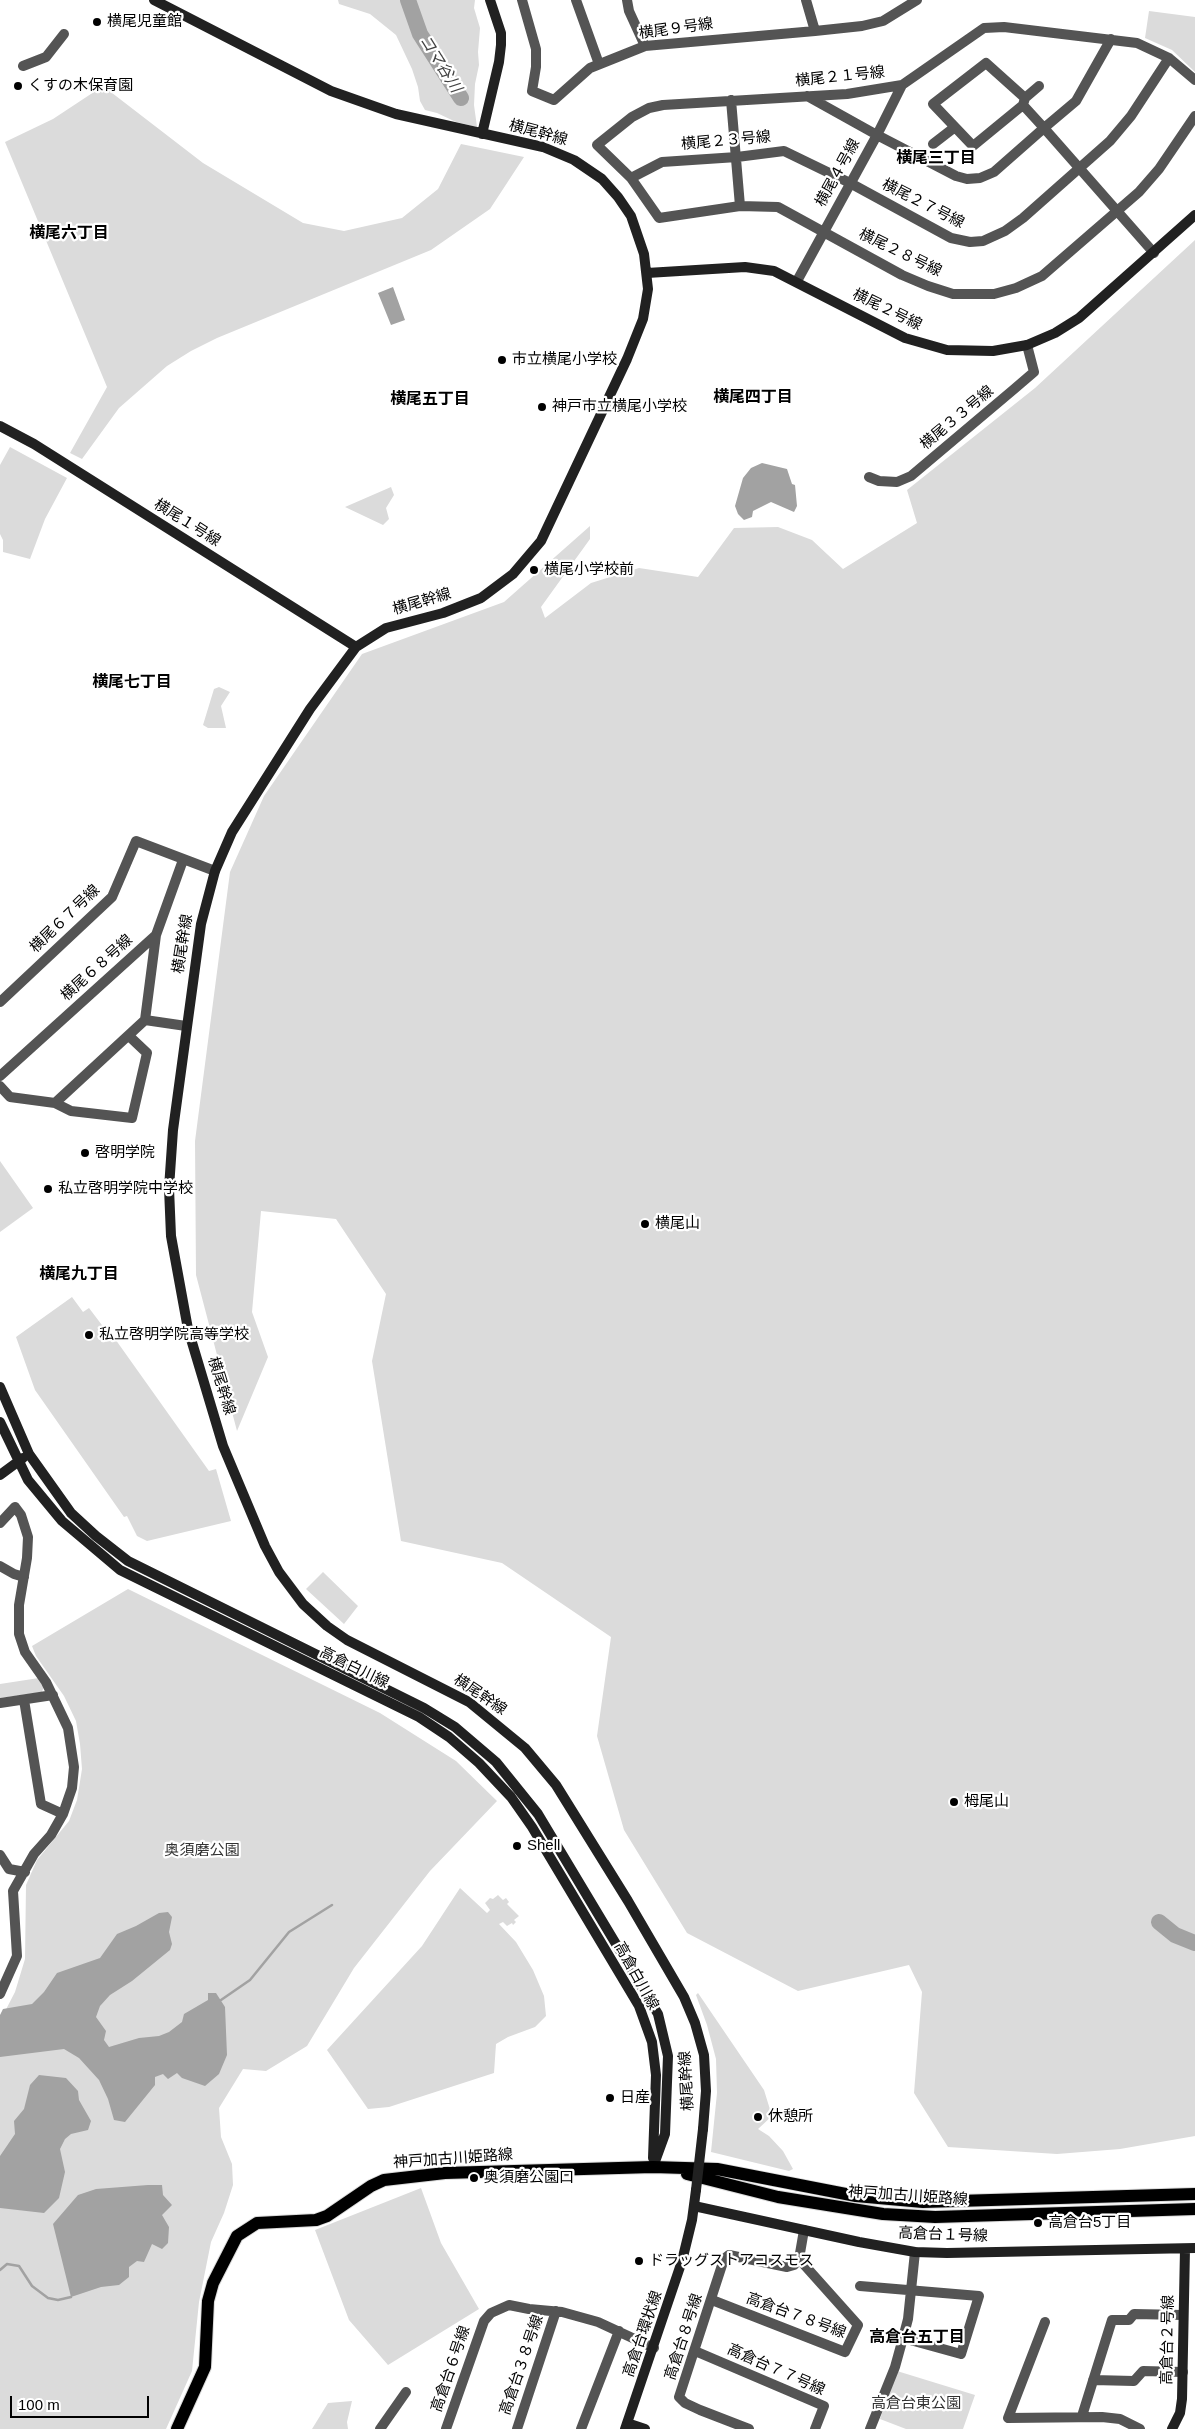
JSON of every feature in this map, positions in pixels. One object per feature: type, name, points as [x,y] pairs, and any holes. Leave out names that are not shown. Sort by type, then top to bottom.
[{"type":"main road","name":"神戸加古川姫路線","points":[[653,2167],[778,2197],[883,2214],[935,2217],[1195,2209]]},
{"type":"main road","name":"神戸加古川姫路線","points":[[177,2429],[205,2367],[208,2301],[212,2283],[237,2236],[247,2228],[268,2221],[301,2222],[327,2216],[371,2186],[384,2180],[445,2172],[653,2167],[717,2168],[856,2196],[923,2202],[1195,2194]]},
{"type":"street","name":"横尾幹線","points":[[154,0],[331,90],[396,114],[543,147],[574,160],[602,179],[610,187],[631,216],[640,238],[647,273],[645,312],[637,335],[549,527],[534,550],[513,574],[481,598],[443,614],[386,628],[356,647],[330,680],[245,808],[226,844],[215,871],[200,924],[172,1144],[170,1188],[172,1236],[188,1329],[223,1446],[266,1546],[290,1589],[327,1626],[347,1640],[469,1702],[519,1743],[556,1785],[637,1916],[684,1997],[695,2023],[704,2055],[706,2091],[696,2190]]},
{"type":"street","points":[[482,134],[499,62],[501,45],[501,33],[490,0]]},
{"type":"street","name":"横尾９号線","points":[[522,0],[536,49],[536,67],[532,91],[554,100],[590,68],[645,46],[862,26],[883,20],[917,0]]},
{"type":"street","points":[[576,0],[599,64]]},
{"type":"street","points":[[627,0],[629,11],[645,46]]},
{"type":"street","points":[[806,0],[815,31]]},
{"type":"street","name":"横尾２１号線","points":[[659,218],[631,178],[597,146],[612,131],[649,108],[694,102],[847,94],[902,85],[984,28],[1004,27],[1137,43],[1168,58],[1195,80]]},
{"type":"street","points":[[23,66],[46,57],[64,34]]},
{"type":"street","name":"横尾４号線","points":[[797,281],[877,135],[956,176],[967,179],[980,178],[994,172],[1076,101],[1111,39]]},
{"type":"street","name":"横尾２７号線","points":[[850,183],[951,238],[970,242],[983,241],[1005,230],[1081,169],[1110,141],[1131,116],[1168,58]]},
{"type":"street","points":[[1039,86],[1024,102],[973,146],[933,104],[986,63],[1024,102],[1044,128],[1154,253]]},
{"type":"street","points":[[807,96],[877,135],[902,85]]},
{"type":"street","points":[[731,100],[740,206]]},
{"type":"street","name":"横尾２８号線","points":[[659,218],[740,206],[778,207],[902,275],[928,286],[953,294],[994,294],[1016,288],[1042,276],[1139,192],[1159,168],[1195,116]]},
{"type":"street","points":[[933,144],[954,127]]},
{"type":"street","name":"横尾２３号線","points":[[631,178],[662,162],[737,157],[784,151],[850,183]]},
{"type":"street","name":"横尾２号線","points":[[647,273],[758,268],[774,271],[797,281],[876,324],[925,345],[954,351],[979,351],[1027,345],[1055,333],[1084,315],[1195,215]]},
{"type":"street","name":"横尾３３号線","points":[[869,477],[880,481],[898,482],[911,476],[1034,372],[1027,345]]},
{"type":"street","name":"横尾１号線","points":[[0,426],[34,444],[356,647]]},
{"type":"street","name":"横尾６７号線","points":[[0,1002],[112,897],[136,841],[215,871]]},
{"type":"street","name":"横尾６８号線","points":[[0,1076],[156,935],[183,860]]},
{"type":"street","points":[[55,1103],[145,1020],[156,935]]},
{"type":"street","points":[[145,1020],[186,1026]]},
{"type":"street","points":[[0,1086],[10,1097],[55,1103],[71,1111],[132,1118],[148,1053],[129,1036]]},
{"type":"street","name":"高倉白川線","points":[[0,1387],[29,1454],[71,1513],[96,1536],[128,1560],[424,1708],[456,1727],[496,1762],[538,1814],[658,2014],[668,2056],[668,2066],[665,2134],[653,2167]]},
{"type":"street","name":"高倉白川線","points":[[0,1422],[28,1480],[62,1521],[120,1570],[419,1717],[448,1737],[479,1763],[511,1797],[532,1827],[638,2006],[652,2042],[656,2075],[653,2167]]},
{"type":"street","points":[[0,1476],[17,1460],[29,1454]]},
{"type":"street","points":[[0,1523],[15,1507],[21,1515],[28,1537],[19,1605],[19,1634],[25,1652],[53,1694],[68,1728],[72,1746],[73,1778],[63,1814],[51,1835],[34,1854],[13,1891],[17,1956],[0,1994]]},
{"type":"street","points":[[0,1566],[24,1577]]},
{"type":"street","points":[[0,1703],[53,1694]]},
{"type":"street","points":[[24,1700],[41,1804],[63,1814]]},
{"type":"street","points":[[0,1855],[9,1869],[25,1872]]},
{"type":"street","name":"高倉台環状線","points":[[626,2426],[682,2261],[696,2190]]},
{"type":"street","name":"高倉台１号線","points":[[694,2206],[915,2252],[1190,2248]]},
{"type":"street","points":[[799,2259],[804,2230]]},
{"type":"street","name":"高倉台２号線","points":[[1172,2429],[1180,2413],[1183,2372],[1183,2315],[1190,2248]]},
{"type":"street","points":[[870,2429],[895,2368],[903,2338],[912,2290],[915,2252]]},
{"type":"street","name":"高倉台８号線","points":[[749,2429],[700,2410],[679,2398],[724,2259],[729,2256],[787,2267],[794,2265],[799,2259]]},
{"type":"street","name":"高倉台７８号線","points":[[712,2300],[845,2352],[858,2325],[799,2259]]},
{"type":"street","points":[[860,2286],[979,2296],[961,2354],[903,2338]]},
{"type":"street","name":"高倉台６号線","points":[[446,2429],[484,2321],[491,2313],[509,2305],[556,2311],[598,2322],[654,2348]]},
{"type":"street","name":"高倉台３８号線","points":[[517,2429],[556,2311]]},
{"type":"street","points":[[1082,2416],[1112,2320],[1129,2320],[1134,2314],[1183,2315]]},
{"type":"street","points":[[1044,2322],[1008,2418],[1082,2416],[1120,2419],[1140,2429]]},
{"type":"street","points":[[581,2429],[618,2331]]},
{"type":"street","name":"高倉台７７号線","points":[[695,2351],[824,2406],[815,2429]]},
{"type":"street","points":[[1093,2380],[1134,2381],[1143,2371],[1183,2372]]},
{"type":"street","points":[[380,2429],[406,2392]]},
{"type":"street","points":[[626,2426],[645,2429]]},
{"type":"green space","points":[[338,0],[475,0],[474,8],[480,28],[479,65],[475,84],[474,105],[477,127],[456,122],[437,113],[425,110],[420,101],[412,69],[396,35],[370,14],[339,4]]},
{"type":"green space","points":[[1149,11],[1195,17],[1195,72],[1172,50],[1145,38]]},
{"type":"green space","points":[[103,86],[203,163],[303,223],[344,231],[402,218],[438,189],[461,144],[524,157],[490,209],[431,250],[217,338],[167,366],[119,408],[82,459],[70,453],[107,387],[5,142],[53,119]]},
{"type":"green space","points":[[1195,240],[1195,2136],[1120,2149],[1057,2154],[948,2147],[914,2093],[922,1992],[909,1965],[798,1991],[687,1933],[624,1830],[597,1736],[611,1637],[502,1563],[401,1541],[372,1361],[386,1294],[336,1219],[261,1211],[252,1312],[268,1357],[237,1431],[196,1275],[195,1141],[230,872],[264,796],[362,654],[504,602],[590,526],[590,539],[541,607],[545,618],[591,583],[639,568],[698,577],[734,528],[778,527],[812,540],[843,569],[917,523],[907,490],[1035,388]]},
{"type":"green space","points":[[10,447],[67,478],[45,519],[30,559],[3,552],[3,540],[0,534],[0,465]]},
{"type":"green space","points":[[391,487],[394,495],[386,508],[389,519],[383,525],[345,507]]},
{"type":"green space","points":[[219,687],[230,692],[221,706],[226,728],[208,728],[203,725],[214,689]]},
{"type":"green space","points":[[0,1161],[33,1208],[0,1232]]},
{"type":"green space","points":[[72,1297],[83,1312],[89,1308],[111,1337],[113,1336],[209,1471],[216,1469],[231,1521],[147,1541],[137,1536],[127,1516],[124,1517],[35,1390],[16,1337]]},
{"type":"green space","points":[[323,1572],[358,1606],[344,1624],[306,1589]]},
{"type":"green space","name":"奥須磨公園","points":[[128,1589],[380,1713],[456,1761],[497,1801],[430,1871],[354,1968],[307,2046],[266,2071],[243,2069],[219,2108],[221,2137],[232,2164],[233,2185],[224,2213],[211,2242],[199,2302],[192,2371],[166,2429],[0,2429],[0,2021],[15,1992],[25,1959],[26,1885],[37,1860],[69,1821],[77,1800],[82,1769],[76,1721],[64,1696],[36,1656],[32,1646]]},
{"type":"green space","points":[[39,1678],[44,1686],[42,1692],[0,1698],[0,1684]]},
{"type":"green space","points":[[460,1888],[487,1913],[490,1910],[485,1903],[490,1898],[493,1899],[498,1895],[503,1900],[506,1898],[509,1902],[507,1904],[519,1916],[514,1920],[516,1922],[513,1925],[512,1923],[507,1926],[503,1922],[499,1924],[516,1942],[533,1970],[544,1996],[546,2016],[535,2027],[508,2037],[496,2044],[494,2073],[389,2107],[368,2109],[327,2050],[422,1946]]},
{"type":"green space","points":[[698,1993],[764,2090],[772,2116],[758,2129],[769,2136],[783,2151],[793,2169],[789,2171],[711,2152],[717,2093],[716,2059],[707,2025],[696,1995]]},
{"type":"green space","points":[[421,2188],[441,2243],[479,2309],[388,2365],[349,2320],[315,2230]]},
{"type":"green space","name":"高倉台東公園","points":[[897,2371],[975,2395],[963,2429],[906,2429],[880,2419]]},
{"type":"green space","points":[[352,2401],[347,2422],[348,2429],[312,2429],[328,2403]]},
{"type":"shaded area","points":[[393,287],[405,320],[391,325],[378,293]]},
{"type":"shaded area","points":[[762,463],[787,469],[792,484],[795,485],[797,506],[794,512],[771,502],[753,511],[752,517],[744,520],[738,514],[735,506],[743,478],[751,468]]},
{"type":"shaded area","points":[[168,1912],[172,1917],[169,1932],[172,1944],[170,1950],[132,1981],[110,1995],[100,2006],[96,2017],[106,2031],[104,2040],[109,2047],[169,2032],[182,2022],[184,2014],[208,2000],[208,1993],[216,1993],[225,2007],[227,2055],[219,2074],[205,2086],[182,2078],[177,2073],[168,2079],[163,2074],[155,2077],[155,2085],[125,2122],[114,2120],[108,2099],[99,2080],[79,2058],[64,2049],[0,2057],[0,2015],[3,2009],[32,2004],[44,1992],[57,1973],[100,1958],[117,1934],[159,1913]]},
{"type":"shaded area","points":[[39,2075],[66,2078],[78,2091],[79,2100],[91,2121],[88,2130],[71,2134],[65,2139],[60,2149],[65,2172],[59,2198],[44,2213],[0,2208],[0,2156],[15,2134],[14,2121],[24,2109],[30,2085]]},
{"type":"shaded area","points":[[162,2185],[163,2195],[172,2205],[162,2215],[169,2227],[168,2243],[162,2249],[152,2244],[144,2262],[137,2261],[129,2267],[129,2277],[119,2285],[101,2287],[71,2297],[53,2224],[78,2195],[96,2189]]},
{"type":"waterway","name":"コマ谷川","points":[[408,0],[420,34],[461,98]]},
{"type":"waterway","points":[[221,2000],[250,1980],[289,1932],[332,1905]]},
{"type":"waterway","points":[[1159,1922],[1175,1935],[1195,1943]]},
{"type":"waterway","points":[[0,2270],[7,2264],[19,2266],[32,2286],[48,2298],[58,2300],[71,2297]]},
{"type":"place","name":"横尾児童館","points":[[97,22]]},
{"type":"place","name":"くすの木保育園","points":[[18,86]]},
{"type":"place","name":"市立横尾小学校","points":[[502,360]]},
{"type":"place","name":"神戸市立横尾小学校","points":[[542,407]]},
{"type":"place","name":"横尾小学校前","points":[[534,570]]},
{"type":"place","name":"啓明学院","points":[[85,1153]]},
{"type":"place","name":"私立啓明学院中学校","points":[[48,1189]]},
{"type":"place","name":"横尾山","points":[[645,1224]]},
{"type":"place","name":"私立啓明学院高等学校","points":[[89,1335]]},
{"type":"place","name":"栂尾山","points":[[954,1802]]},
{"type":"place","name":"Shell","points":[[517,1846]]},
{"type":"place","name":"日産","points":[[610,2098]]},
{"type":"place","name":"休憩所","points":[[758,2117]]},
{"type":"place","name":"奥須磨公園口","points":[[474,2178]]},
{"type":"place","name":"高倉台5丁目","points":[[1038,2223]]},
{"type":"place","name":"ドラッグストアコスモス","points":[[639,2261]]},
{"type":"district","name":"横尾三丁目","points":[[936,159]]},
{"type":"district","name":"横尾六丁目","points":[[69,234]]},
{"type":"district","name":"横尾四丁目","points":[[753,398]]},
{"type":"district","name":"横尾五丁目","points":[[430,400]]},
{"type":"district","name":"横尾七丁目","points":[[132,683]]},
{"type":"district","name":"横尾九丁目","points":[[79,1275]]},
{"type":"district","name":"高倉台五丁目","points":[[917,2338]]}]
